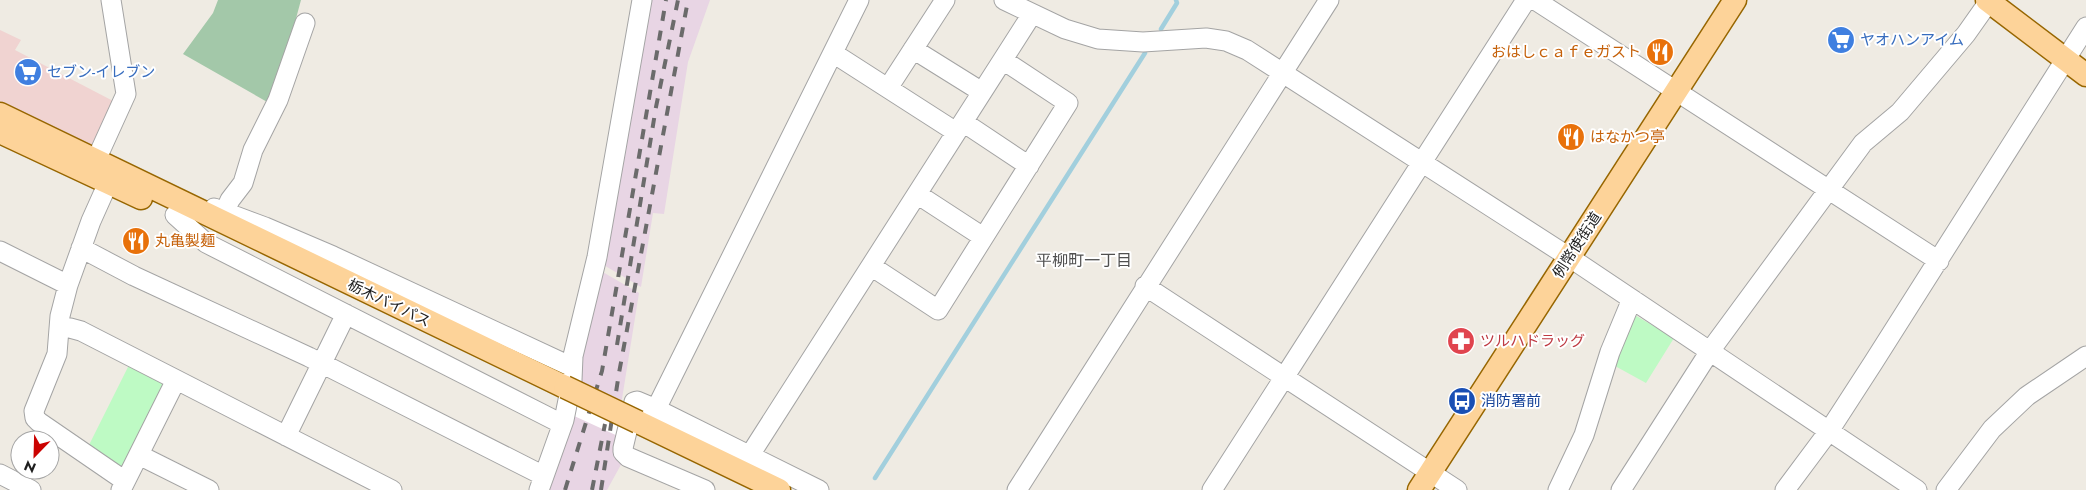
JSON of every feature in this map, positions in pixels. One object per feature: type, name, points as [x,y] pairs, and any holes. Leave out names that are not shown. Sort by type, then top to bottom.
[{"type":"main road","name":"例幣使街道","points":[[1425,481],[1735,0]]},
{"type":"main road","points":[[1989,0],[2086,75]]},
{"type":"main road","name":"栃木バイパス","points":[[0,114],[96,160],[174,206]]},
{"type":"main road","name":"栃木バイパス","points":[[0,132],[108,183],[174,206],[566,384],[779,490]]},
{"type":"main road","name":"栃木バイパス","points":[[643,422],[749,490]]},
{"type":"street","points":[[96,160],[126,94],[111,0]]},
{"type":"street","points":[[566,384],[596,263],[642,0]]},
{"type":"street","points":[[643,422],[859,0]]},
{"type":"street","points":[[888,88],[945,0]]},
{"type":"street","points":[[1004,0],[1082,35],[1111,42],[1194,38],[1218,39],[1247,50],[1569,256],[1917,490]]},
{"type":"street","points":[[1017,490],[1329,0]]},
{"type":"street","points":[[1212,490],[1526,0]]},
{"type":"street","points":[[1535,0],[1939,261]]},
{"type":"street","points":[[1622,490],[1710,351],[1863,143],[1900,112],[1966,34],[1989,0]]},
{"type":"street","points":[[750,455],[1032,14]]},
{"type":"street","points":[[225,211],[230,200],[243,183],[253,150],[278,100],[306,23]]},
{"type":"street","points":[[1785,490],[1829,431],[1939,261],[2086,27]]},
{"type":"street","points":[[913,49],[982,92]]},
{"type":"street","points":[[833,53],[888,88],[1029,166]]},
{"type":"street","points":[[871,266],[938,310],[1068,103],[1002,60]]},
{"type":"street","points":[[108,183],[68,285],[57,354],[36,403],[34,411],[36,418],[123,486],[176,380]]},
{"type":"street","points":[[917,194],[983,237]]},
{"type":"street","points":[[174,206],[199,202],[333,256],[566,384]]},
{"type":"street","points":[[174,206],[206,243],[562,424]]},
{"type":"street","points":[[81,248],[134,276],[322,363],[542,483],[562,424],[572,380],[566,384]]},
{"type":"street","points":[[0,251],[68,285]]},
{"type":"street","points":[[1146,286],[1285,377],[1425,481],[1457,490]]},
{"type":"street","points":[[1558,490],[1584,435],[1610,352],[1632,298]]},
{"type":"street","points":[[286,436],[346,314]]},
{"type":"street","points":[[60,327],[81,331],[392,490]]},
{"type":"street","points":[[1946,490],[1992,428],[2026,396],[2086,356]]},
{"type":"street","points":[[643,422],[637,400],[634,402],[622,448],[623,452],[628,457],[705,490]]},
{"type":"street","points":[[643,422],[750,455],[819,490]]},
{"type":"street","points":[[139,454],[209,490]]},
{"type":"street","points":[[0,474],[31,490]]},
{"type":"shaded area","points":[[648,0],[710,0],[688,62],[664,214],[653,213],[641,287],[602,264]]},
{"type":"shaded area","points":[[0,30],[21,40],[15,50],[117,103],[98,148],[0,101]]},
{"type":"shaded area","points":[[601,271],[639,293],[613,455],[623,461],[607,490],[545,490]]},
{"type":"green space","points":[[218,0],[301,0],[285,59],[269,103],[183,54],[213,13]]},
{"type":"green space","points":[[1633,314],[1674,338],[1646,383],[1615,366]]},
{"type":"green space","points":[[130,363],[162,379],[165,389],[126,465],[117,468],[88,447]]},
{"type":"pier","points":[[566,381],[640,416],[633,443],[559,409]]},
{"type":"waterway","points":[[1161,29],[1177,3],[1176,0]]},
{"type":"waterway","points":[[875,478],[1145,53]]},
{"type":"railway","points":[[565,490],[602,371],[666,0]]},
{"type":"railway","points":[[617,345],[656,107],[678,0]]},
{"type":"railway","points":[[601,490],[619,373],[688,0]]},
{"type":"railway","points":[[592,490],[605,424]]},
{"type":"place","name":"ヤオハンアイム","points":[[1841,40]]},
{"type":"place","name":"おはしｃａｆｅガスト","points":[[1660,52]]},
{"type":"place","name":"セブン-イレブン","points":[[28,72]]},
{"type":"place","name":"はなかつ亭","points":[[1571,137]]},
{"type":"place","name":"丸亀製麺","points":[[136,241]]},
{"type":"place","name":"ツルハドラッグ","points":[[1461,341]]},
{"type":"place","name":"消防署前","points":[[1462,401]]},
{"type":"district","name":"平柳町一丁目","points":[[1084,260]]}]
